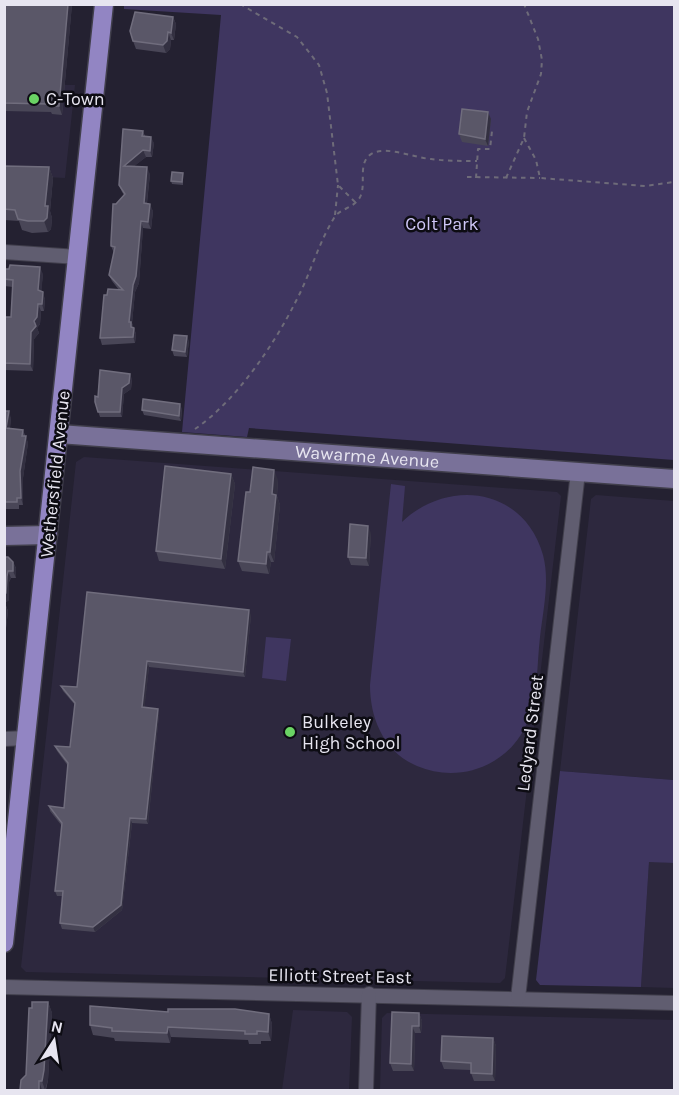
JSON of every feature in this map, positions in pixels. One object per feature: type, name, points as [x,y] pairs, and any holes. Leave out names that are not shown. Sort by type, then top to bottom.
[{"type":"main road","name":"Wethersfield Avenue","points":[[4,943],[104,4]]},
{"type":"street","points":[[4,252],[78,257]]},
{"type":"street","name":"Wawarme Avenue","points":[[59,434],[675,480]]},
{"type":"street","name":"Ledyard Street","points":[[518,998],[578,472]]},
{"type":"street","points":[[4,536],[48,535]]},
{"type":"street","points":[[4,739],[26,738]]},
{"type":"street","name":"Elliott Street East","points":[[4,987],[675,1003]]},
{"type":"street","points":[[366,1090],[369,994]]},
{"type":"path","points":[[187,430],[194,430],[207,421],[246,381],[296,302],[335,216],[338,185],[327,93],[319,65],[297,37],[240,4]]},
{"type":"path","points":[[506,178],[524,138],[527,112],[541,74],[542,60],[538,39],[524,4]]},
{"type":"path","points":[[476,178],[478,149],[490,149],[492,131]]},
{"type":"path","points":[[524,138],[536,160],[540,178]]},
{"type":"path","points":[[335,216],[356,203],[361,194],[364,163],[375,152],[477,162]]},
{"type":"path","points":[[467,177],[540,178],[645,186],[675,182]]},
{"type":"path","points":[[338,185],[356,203]]},
{"type":"shaded area","points":[[4,84],[75,85],[65,178],[5,175]]},
{"type":"shaded area","name":"Bulkeley High School","points":[[84,457],[557,492],[561,496],[505,978],[500,983],[26,972],[21,967],[76,462]]},
{"type":"shaded area","points":[[596,495],[674,501],[674,780],[560,771],[591,499]]},
{"type":"shaded area","points":[[649,861],[674,863],[674,988],[641,987]]},
{"type":"shaded area","points":[[293,1010],[347,1012],[352,1017],[349,1090],[282,1090]]},
{"type":"shaded area","points":[[387,1013],[674,1020],[674,1090],[380,1090],[382,1018]]},
{"type":"green space","name":"Colt Park","points":[[124,4],[674,5],[674,460],[249,428],[247,437],[182,432],[221,15],[124,9]]},
{"type":"green space","points":[[391,484],[405,486],[402,522],[421,508],[441,499],[462,495],[483,496],[502,503],[520,515],[533,532],[543,555],[546,575],[545,596],[536,688],[529,718],[511,748],[484,766],[468,771],[451,773],[417,766],[396,752],[381,733],[376,722],[370,685]]},
{"type":"green space","points":[[266,637],[291,639],[286,681],[262,678]]},
{"type":"green space","points":[[560,771],[674,780],[674,863],[649,862],[641,987],[540,985],[536,980]]},
{"type":"building","points":[[4,4],[68,4],[59,106],[4,103]]},
{"type":"building","points":[[135,12],[173,17],[171,33],[168,32],[167,41],[163,45],[133,41],[130,31]]},
{"type":"building","points":[[462,109],[488,112],[485,139],[459,134]]},
{"type":"building","points":[[123,129],[143,131],[142,136],[151,137],[150,151],[143,150],[124,166],[147,167],[144,203],[150,204],[148,222],[141,221],[129,322],[134,328],[133,337],[100,338],[104,295],[107,295],[108,289],[123,290],[109,275],[115,247],[111,246],[113,204],[116,204],[125,194],[119,185]]},
{"type":"building","points":[[4,166],[49,167],[45,206],[48,206],[47,218],[44,221],[18,219],[15,210],[4,209]]},
{"type":"building","points":[[172,172],[183,173],[182,182],[171,181]]},
{"type":"building","points":[[10,265],[40,267],[38,290],[43,292],[42,304],[38,304],[37,317],[34,321],[36,326],[31,332],[30,364],[4,363],[4,317],[11,317],[13,280],[4,279],[4,269],[9,269]]},
{"type":"building","points":[[174,335],[187,336],[185,352],[172,350]]},
{"type":"building","points":[[100,370],[130,374],[129,383],[122,388],[120,412],[98,412],[95,396],[98,397]]},
{"type":"building","points":[[143,399],[180,404],[179,416],[142,410]]},
{"type":"building","points":[[4,411],[9,411],[6,428],[23,430],[22,436],[26,436],[20,471],[21,498],[17,498],[17,502],[4,502]]},
{"type":"building","points":[[165,466],[231,474],[221,559],[156,551]]},
{"type":"building","points":[[253,467],[274,470],[272,494],[276,495],[270,552],[267,552],[266,564],[238,561],[246,492],[250,492]]},
{"type":"building","points":[[350,524],[368,526],[366,558],[348,557]]},
{"type":"building","points":[[4,557],[8,557],[13,562],[13,571],[8,571],[4,594]]},
{"type":"building","points":[[87,592],[249,610],[243,672],[147,661],[142,707],[158,709],[146,819],[130,818],[121,905],[93,927],[60,923],[63,891],[55,891],[62,823],[49,806],[64,808],[68,763],[55,746],[70,747],[75,703],[61,686],[77,687]]},
{"type":"building","points":[[32,1002],[48,1002],[44,1070],[42,1081],[39,1081],[39,1090],[20,1090],[21,1080],[26,1075],[29,1008],[32,1008]]},
{"type":"building","points":[[90,1006],[168,1012],[168,1009],[235,1009],[269,1014],[268,1032],[257,1031],[257,1034],[245,1034],[245,1031],[168,1027],[167,1033],[112,1031],[112,1028],[90,1025]]},
{"type":"building","points":[[392,1012],[419,1013],[419,1026],[412,1026],[411,1064],[390,1063]]},
{"type":"building","points":[[442,1036],[493,1038],[492,1074],[471,1073],[471,1063],[441,1061]]},
{"type":"place","name":"C-Town","points":[[34,99]]},
{"type":"place","name":"Bulkeley High School","points":[[290,732]]}]
